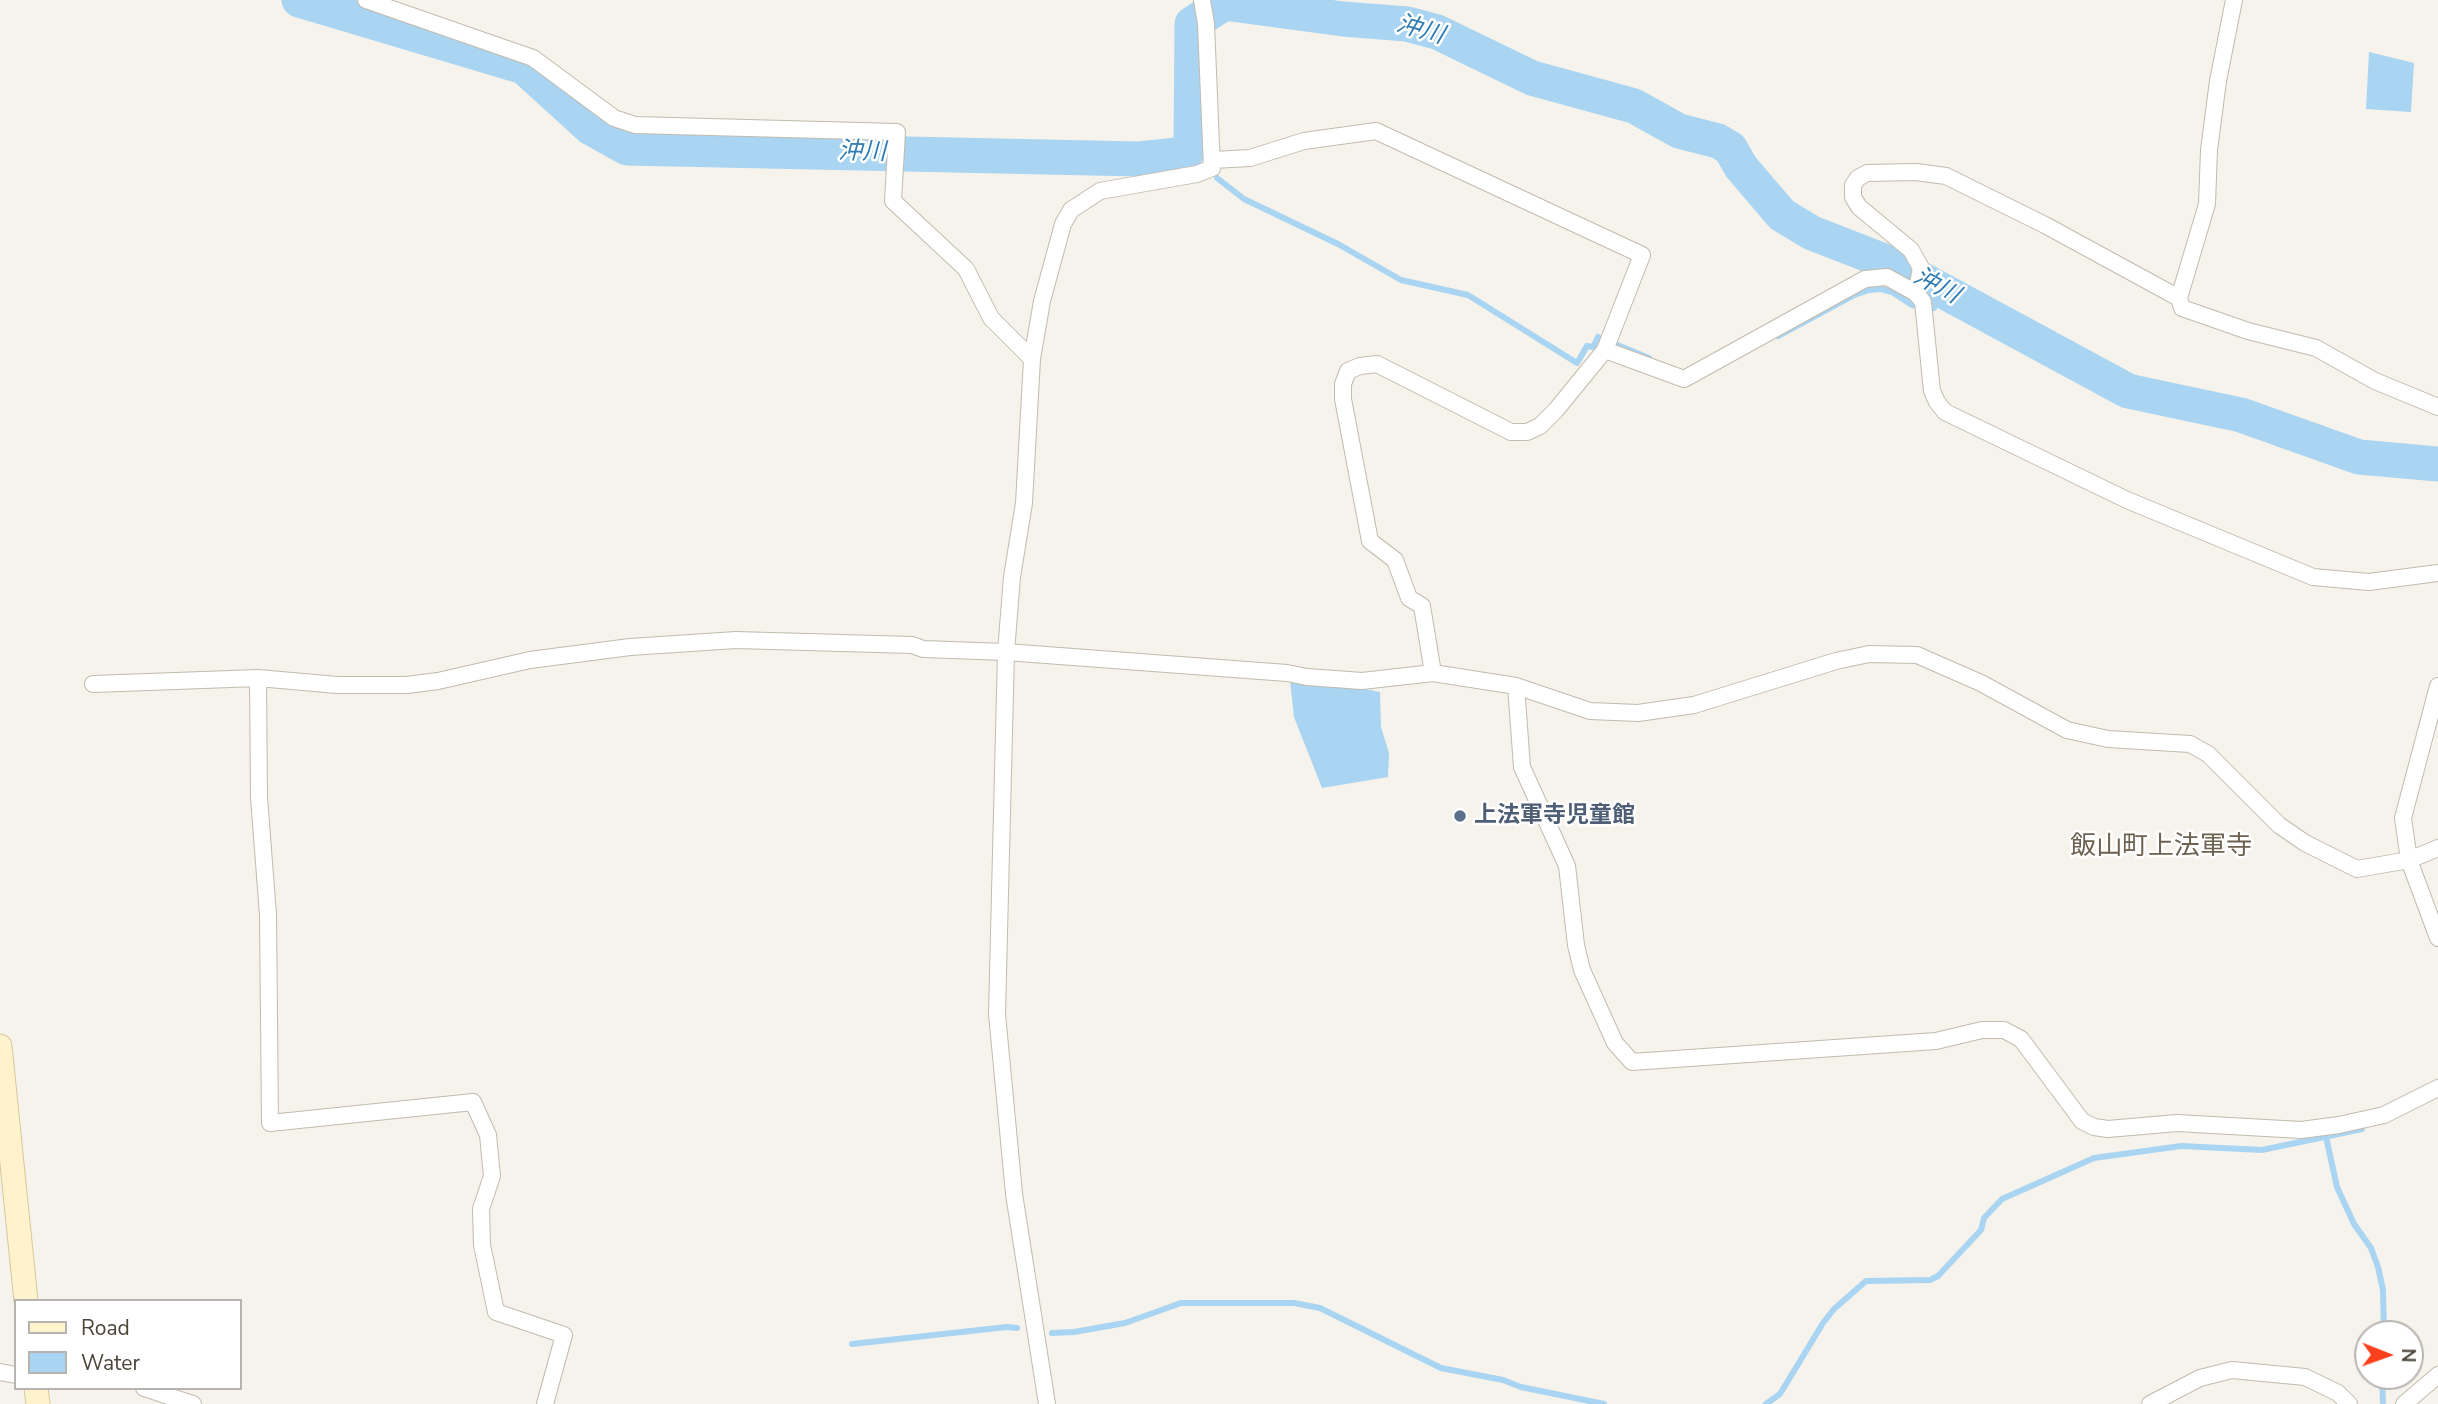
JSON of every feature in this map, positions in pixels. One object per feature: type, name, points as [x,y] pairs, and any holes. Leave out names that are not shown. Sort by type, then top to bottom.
[{"type":"street","points":[[366,0],[533,58],[614,118],[635,125],[897,132],[892,201],[966,268],[991,318],[1031,359]]},
{"type":"street","points":[[2234,0],[2218,81],[2209,150],[2207,204],[2179,298],[2182,308],[2248,331],[2316,348],[2375,381],[2438,407]]},
{"type":"street","points":[[1046,1404],[1014,1194],[998,1014],[1006,652],[1012,577],[1024,503],[1031,359],[1045,290],[1063,224],[1071,210],[1100,191],[1196,174],[1212,167],[1206,24],[1202,1]]},
{"type":"street","points":[[1213,160],[1250,158],[1304,141],[1376,131],[1642,256],[1605,350],[1540,426],[1527,432],[1511,432],[1377,364],[1348,371],[1343,384],[1343,399],[1370,541],[1395,560],[1409,598],[1422,606],[1433,673]]},
{"type":"street","points":[[2179,298],[2045,225],[1946,176],[1916,172],[1867,173],[1858,177],[1853,185],[1853,197],[1859,207],[1911,250],[1921,268],[1920,298],[1932,391],[1945,412],[2127,500],[2313,577],[2370,582],[2438,573]]},
{"type":"street","points":[[1605,350],[1684,379],[1864,279],[1886,277],[1920,298]]},
{"type":"street","points":[[93,684],[258,678],[337,685],[407,685],[438,681],[530,660],[630,647],[736,640],[912,645],[923,649],[1006,652],[1362,681],[1433,673],[1516,686],[1590,710],[1638,713],[1694,705],[1836,661],[1869,654],[1917,655],[1981,683],[2067,730],[2108,739],[2190,744],[2208,754],[2278,825],[2305,843],[2357,869],[2409,860],[2438,848]]},
{"type":"street","points":[[258,678],[259,797],[268,915],[270,1123],[473,1102],[488,1135],[492,1176],[481,1209],[482,1245],[496,1312],[564,1335],[545,1404]]},
{"type":"street","points":[[1516,686],[1522,767],[1567,866],[1576,945],[1582,970],[1615,1043],[1632,1062],[1936,1041],[1982,1030],[2004,1030],[2021,1039],[2082,1121],[2094,1127],[2108,1129],[2176,1123],[2301,1130],[2384,1115],[2438,1088]]},
{"type":"street","points":[[2438,686],[2403,818],[2409,860],[2438,938]]},
{"type":"street","points":[[0,1046],[26,1299]]},
{"type":"street","points":[[2150,1404],[2200,1378],[2232,1370],[2305,1377],[2338,1393],[2349,1404]]},
{"type":"street","points":[[2404,1404],[2438,1375]]},
{"type":"street","points":[[150,1390],[193,1404]]},
{"type":"water","points":[[2369,52],[2414,63],[2411,112],[2366,109]]},
{"type":"water","points":[[1290,681],[1351,686],[1380,692],[1381,727],[1389,753],[1388,777],[1322,788],[1294,717]]},
{"type":"waterway","name":"沖川","points":[[299,0],[524,67],[591,128],[627,148],[1139,159],[1186,154],[1191,142],[1192,24],[1224,3],[1343,19],[1407,24],[1437,32],[1532,78],[1634,106],[1679,131],[1718,141],[1730,148],[1741,167],[1782,215],[1812,233],[1897,266],[2128,391],[2241,415],[2359,457],[2438,464]]},
{"type":"waterway","points":[[1186,154],[1195,161]]},
{"type":"waterway","points":[[1217,178],[1244,199],[1338,244],[1401,280],[1468,295],[1577,363],[1587,346],[1593,347],[1598,337]]},
{"type":"waterway","points":[[1778,336],[1854,295],[1869,290],[1892,292],[1912,305],[1934,308],[1933,285]]},
{"type":"waterway","points":[[1615,344],[1649,358]]},
{"type":"waterway","points":[[1766,1404],[1780,1394],[1834,1309],[1866,1281],[1930,1280],[1938,1276],[1981,1230],[1984,1218],[2002,1199],[2094,1158],[2181,1146],[2262,1150],[2362,1129]]},
{"type":"waterway","points":[[2326,1137],[2337,1187],[2354,1224],[2371,1248],[2378,1267],[2383,1290],[2384,1320]]},
{"type":"waterway","points":[[1052,1333],[1125,1323],[1181,1303],[1294,1303],[1320,1308],[1441,1368],[1604,1404]]},
{"type":"waterway","points":[[852,1344],[1017,1328]]},
{"type":"waterway","points":[[2383,1390],[2383,1402]]},
{"type":"place","name":"上法軍寺児童館","points":[[1460,816]]},
{"type":"district","name":"飯山町上法軍寺","points":[[2161,848]]}]
